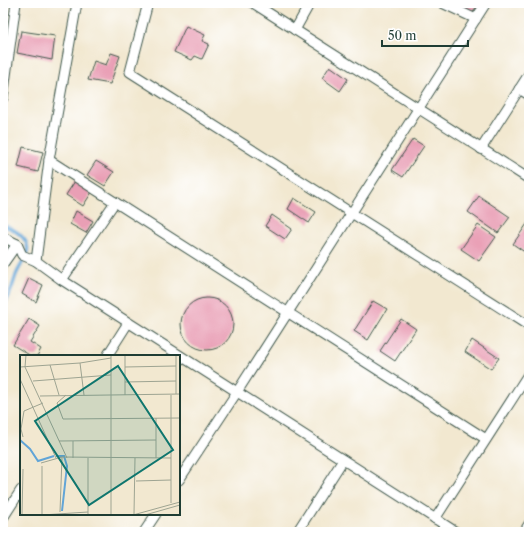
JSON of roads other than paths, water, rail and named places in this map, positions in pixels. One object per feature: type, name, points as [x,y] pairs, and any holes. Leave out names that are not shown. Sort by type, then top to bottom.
[{"type":"street","points":[[3,98],[16,3]]},
{"type":"street","points":[[29,259],[49,160],[77,3]]},
{"type":"street","points":[[148,3],[130,72],[529,326]]},
{"type":"street","points":[[253,3],[529,179]]},
{"type":"street","points":[[295,30],[310,3]]},
{"type":"street","points":[[442,3],[476,20]]},
{"type":"street","points":[[180,479],[238,392],[486,3]]},
{"type":"street","points":[[481,149],[529,74]]},
{"type":"street","points":[[520,89],[529,95]]},
{"type":"street","points":[[49,160],[486,439]]},
{"type":"street","points":[[62,280],[115,202]]},
{"type":"street","points":[[3,237],[17,244],[29,259],[180,355]]},
{"type":"street","points":[[3,264],[17,244]]},
{"type":"street","points":[[108,355],[128,322]]},
{"type":"street","points":[[180,355],[456,532]]},
{"type":"street","points":[[435,519],[529,373]]},
{"type":"street","points":[[297,532],[343,460]]},
{"type":"street","points":[[3,518],[20,492]]},
{"type":"street","points":[[144,532],[155,515]]},
{"type":"street","points":[[524,532],[529,524]]},
{"type":"waterway","points":[[3,225],[21,235],[28,248],[26,256],[16,275],[9,296],[3,307]]}]
